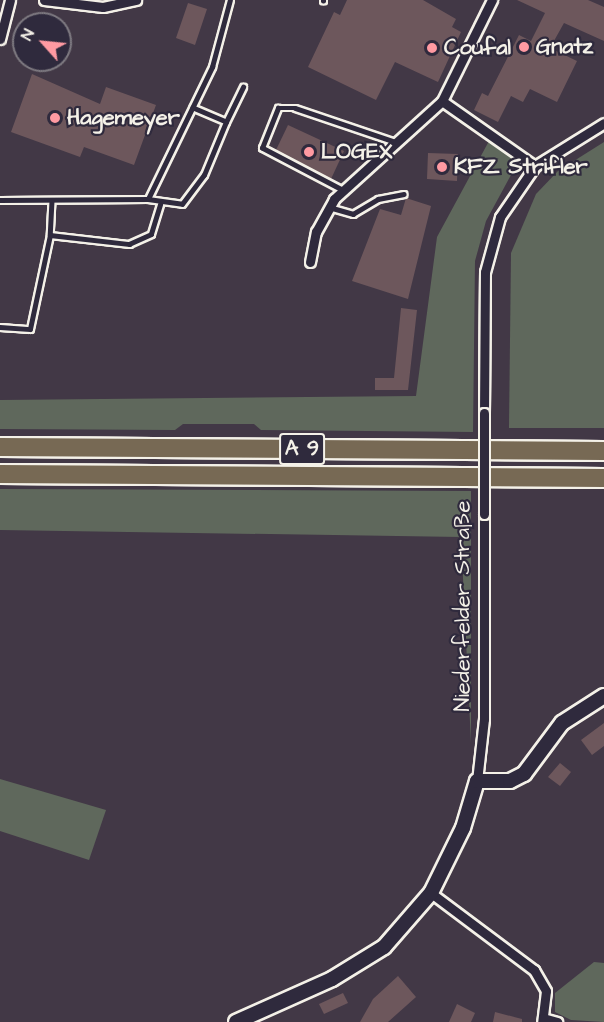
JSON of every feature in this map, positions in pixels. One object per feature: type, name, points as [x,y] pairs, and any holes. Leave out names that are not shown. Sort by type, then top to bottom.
[{"type":"highway","name":"A 9","points":[[0,447],[604,451]]},
{"type":"highway","name":"A 9","points":[[0,474],[604,478]]},
{"type":"street","points":[[0,39],[10,0]]},
{"type":"street","points":[[44,0],[103,7],[136,0]]},
{"type":"street","points":[[310,262],[329,207],[342,190],[399,143],[442,101],[492,0]]},
{"type":"street","points":[[442,101],[535,166]]},
{"type":"street","name":"Niederfelder Straße","points":[[236,1022],[366,961],[402,931],[431,893],[464,828],[477,781],[484,719],[484,413],[488,252],[508,201],[535,166],[604,123]]},
{"type":"street","points":[[477,781],[510,781],[524,774],[562,723],[604,696]]},
{"type":"street","points":[[431,893],[534,970],[546,991],[543,1020],[557,1022]]},
{"type":"lane","points":[[148,199],[193,108],[220,44],[230,0]]},
{"type":"lane","points":[[0,200],[148,199],[160,204],[182,204],[192,196],[243,87]]},
{"type":"lane","points":[[193,108],[226,122]]},
{"type":"lane","points":[[342,190],[262,148],[278,108],[295,108],[399,143]]},
{"type":"lane","points":[[329,207],[353,214],[378,199],[404,194]]},
{"type":"lane","points":[[0,327],[30,329],[50,235],[52,201]]},
{"type":"lane","points":[[50,235],[141,242],[151,234],[160,204]]},
{"type":"green space","points":[[489,141],[518,162],[486,221],[475,261],[473,432],[261,430],[254,424],[183,424],[175,430],[0,429],[0,400],[416,396],[437,237]]},
{"type":"green space","points":[[604,142],[604,428],[509,428],[511,253],[536,194],[558,171]]},
{"type":"green space","points":[[0,489],[471,491],[471,743],[461,537],[0,530]]},
{"type":"green space","points":[[0,779],[106,810],[89,860],[0,831]]},
{"type":"green space","points":[[594,962],[604,963],[604,1022],[571,1020],[555,1012],[555,993]]},
{"type":"building","points":[[347,0],[423,0],[456,19],[452,27],[461,32],[438,82],[395,62],[376,100],[308,67],[334,12],[340,15]]},
{"type":"building","points":[[517,0],[588,0],[604,7],[604,41],[564,23],[550,48],[577,61],[557,102],[530,89],[523,102],[511,96],[498,122],[474,110],[482,93],[488,96],[519,35],[531,41],[545,13]]},
{"type":"building","points":[[188,3],[207,9],[195,45],[176,38]]},
{"type":"building","points":[[32,74],[100,104],[106,87],[156,105],[134,165],[84,147],[80,157],[11,132]]},
{"type":"building","name":"LOGEX","points":[[288,125],[344,151],[331,179],[276,150]]},
{"type":"building","name":"KFZ Strifler","points":[[428,153],[458,154],[457,181],[427,179]]},
{"type":"building","points":[[406,198],[431,206],[408,299],[352,281],[380,209],[401,215]]},
{"type":"building","points":[[401,308],[417,310],[408,390],[375,390],[375,378],[394,378]]},
{"type":"building","points":[[604,723],[604,746],[592,755],[581,740]]},
{"type":"building","points":[[560,763],[571,772],[560,786],[548,777]]},
{"type":"building","points":[[398,976],[416,997],[388,1022],[360,1022],[373,999]]},
{"type":"building","points":[[343,993],[348,1003],[324,1014],[319,1004]]},
{"type":"building","points":[[457,1004],[475,1013],[471,1022],[449,1022]]},
{"type":"building","points":[[495,1012],[522,1019],[522,1022],[493,1022]]},
{"type":"place","name":"Gnatz","points":[[524,47]]},
{"type":"place","name":"Coufal","points":[[432,48]]},
{"type":"place","name":"Hagemeyer","points":[[55,118]]},
{"type":"place","name":"LOGEX","points":[[309,152]]},
{"type":"place","name":"KFZ Strifler","points":[[442,167]]}]
